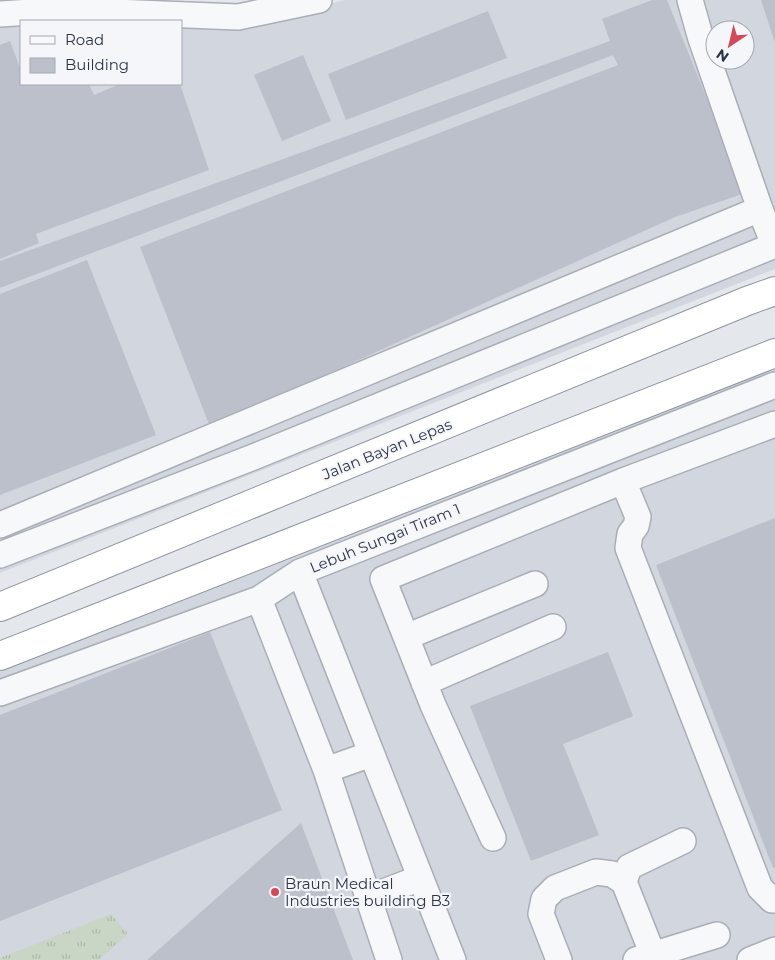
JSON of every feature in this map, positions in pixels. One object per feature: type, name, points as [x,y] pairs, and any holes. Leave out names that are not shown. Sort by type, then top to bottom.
[{"type":"highway","name":"Jalan Bayan Lepas","points":[[0,607],[775,291]]},
{"type":"highway","points":[[747,301],[775,302]]},
{"type":"highway","points":[[0,656],[773,352]]},
{"type":"street","points":[[0,14],[63,10],[238,17],[319,0]]},
{"type":"street","points":[[690,0],[701,39],[774,245],[251,458],[6,553],[1,524],[760,209]]},
{"type":"street","name":"Lebuh Sungai Tiram 1","points":[[452,960],[300,572],[775,385]]},
{"type":"street","points":[[493,838],[433,705],[383,579],[623,481],[775,424]]},
{"type":"street","points":[[623,481],[638,517],[636,526],[630,534],[628,548],[760,888],[772,900],[775,900]]},
{"type":"street","points":[[0,693],[259,599],[300,572]]},
{"type":"street","points":[[406,637],[535,584]]},
{"type":"street","points":[[259,599],[326,770],[389,960]]},
{"type":"street","points":[[424,683],[553,627]]},
{"type":"street","points":[[326,770],[372,754]]},
{"type":"street","points":[[683,842],[629,867],[624,882],[648,958],[717,934]]},
{"type":"street","points":[[559,960],[541,914],[544,899],[555,888],[596,872],[612,874],[624,882]]},
{"type":"street","points":[[368,898],[420,878]]},
{"type":"street","points":[[750,960],[775,950]]},
{"type":"shaded area","points":[[0,0],[241,24],[345,0],[775,0],[775,269],[0,573]]},
{"type":"shaded area","points":[[775,369],[775,960],[0,960],[0,664]]},
{"type":"green space","points":[[111,914],[128,934],[99,960],[0,960],[0,958]]},
{"type":"building","points":[[652,0],[667,0],[745,193],[675,217],[210,427],[140,247],[618,65],[613,55],[0,288],[0,261],[610,41],[602,19]]},
{"type":"building","points":[[761,0],[775,0],[775,43]]},
{"type":"building","points":[[488,11],[507,58],[346,120],[328,74]]},
{"type":"building","points":[[10,41],[20,68],[20,85],[89,85],[94,95],[118,85],[180,85],[209,170],[36,234],[39,243],[0,259],[0,45]]},
{"type":"building","points":[[303,55],[331,121],[282,141],[254,75]]},
{"type":"building","points":[[87,260],[156,435],[0,495],[0,294]]},
{"type":"building","points":[[775,518],[775,867],[773,868],[656,565]]},
{"type":"building","points":[[210,632],[282,810],[0,921],[0,715]]},
{"type":"building","points":[[608,652],[633,716],[563,744],[599,835],[531,861],[470,706]]},
{"type":"building","name":"Braun Medical Industries building B3","points":[[301,823],[353,960],[147,960]]},
{"type":"place","name":"Braun Medical Industries building B3","points":[[275,892]]}]
